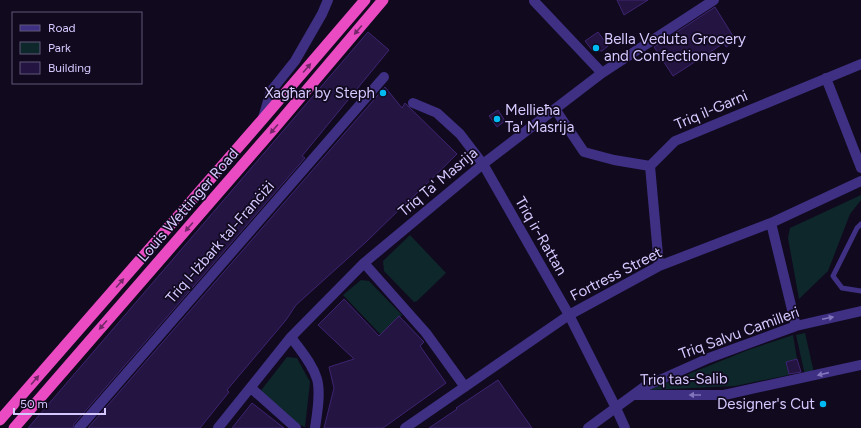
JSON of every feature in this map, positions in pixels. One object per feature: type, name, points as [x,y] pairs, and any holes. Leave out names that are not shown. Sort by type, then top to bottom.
[{"type":"highway","name":"Louis Wettinger Road","points":[[0,420],[365,0]]},
{"type":"highway","name":"Louis Wettinger Road","points":[[14,428],[272,131],[383,0]]},
{"type":"street","points":[[262,120],[271,91],[295,61],[322,14],[328,0]]},
{"type":"street","name":"Triq Ta' Masrija","points":[[218,428],[291,337],[364,263],[483,164],[602,73],[714,0]]},
{"type":"street","points":[[534,1],[602,73]]},
{"type":"street","name":"Triq il-Garni","points":[[650,166],[675,141],[861,64]]},
{"type":"street","name":"Triq l-Iżbark tal-Franċiżi","points":[[79,428],[384,77]]},
{"type":"street","points":[[826,78],[861,168]]},
{"type":"street","points":[[412,103],[437,113],[460,134],[483,164]]},
{"type":"street","points":[[555,110],[584,152],[614,160],[650,166],[660,266]]},
{"type":"street","name":"Triq ir-Rattan","points":[[483,164],[569,315],[625,428]]},
{"type":"street","name":"Fortress Street","points":[[405,428],[569,315],[660,266],[771,223],[861,182]]},
{"type":"street","points":[[771,223],[796,326]]},
{"type":"street","points":[[364,263],[426,333],[465,387]]},
{"type":"street","name":"Triq Salvu Camilleri","points":[[633,395],[644,387],[709,358],[796,326],[861,311]]},
{"type":"street","points":[[291,337],[308,360],[317,380],[318,405],[314,428]]},
{"type":"street","name":"Triq tas-Salib","points":[[588,428],[633,395],[724,395],[861,365]]},
{"type":"street","points":[[251,388],[296,428]]},
{"type":"lane","points":[[861,224],[857,228],[833,276],[842,288],[861,291]]},
{"type":"green space","points":[[861,195],[861,200],[850,214],[828,271],[799,299],[788,238],[790,228]]},
{"type":"green space","points":[[410,235],[446,273],[417,301],[414,302],[384,271],[383,261]]},
{"type":"green space","points":[[361,280],[369,281],[402,315],[381,335],[343,295]]},
{"type":"green space","points":[[805,333],[814,373],[805,375],[796,335]]},
{"type":"green space","points":[[793,335],[797,359],[786,362],[789,375],[735,386],[649,390],[748,350]]},
{"type":"green space","points":[[287,357],[297,358],[310,382],[305,427],[291,421],[259,393]]},
{"type":"building","points":[[617,0],[648,0],[624,15]]},
{"type":"building","points":[[715,7],[736,41],[726,47],[724,43],[673,76],[654,47]]},
{"type":"building","points":[[368,32],[389,50],[302,156],[305,158],[74,424],[73,428],[28,428]]},
{"type":"building","points":[[598,32],[608,46],[602,51],[592,50],[585,41]]},
{"type":"building","points":[[385,87],[402,108],[405,103],[457,154],[366,242],[296,305],[286,320],[227,390],[229,392],[200,428],[88,428]]},
{"type":"building","name":"Mellieħa Ta' Masrija","points":[[498,110],[505,121],[497,127],[489,116]]},
{"type":"building","points":[[344,299],[379,336],[399,316],[424,342],[420,346],[446,383],[383,428],[324,428],[334,388],[329,367],[354,359],[318,325]]},
{"type":"building","points":[[797,359],[801,372],[789,374],[786,362]]},
{"type":"building","points":[[498,380],[532,428],[429,428],[457,409],[456,408]]},
{"type":"building","points":[[252,403],[284,428],[232,428]]},
{"type":"place","name":"Bella Veduta Grocery and Confectionery","points":[[596,48]]},
{"type":"place","name":"Xagħar by Steph","points":[[383,93]]},
{"type":"place","name":"Mellieħa Ta' Masrija","points":[[497,119]]},
{"type":"place","name":"Designer's Cut","points":[[823,404]]}]
